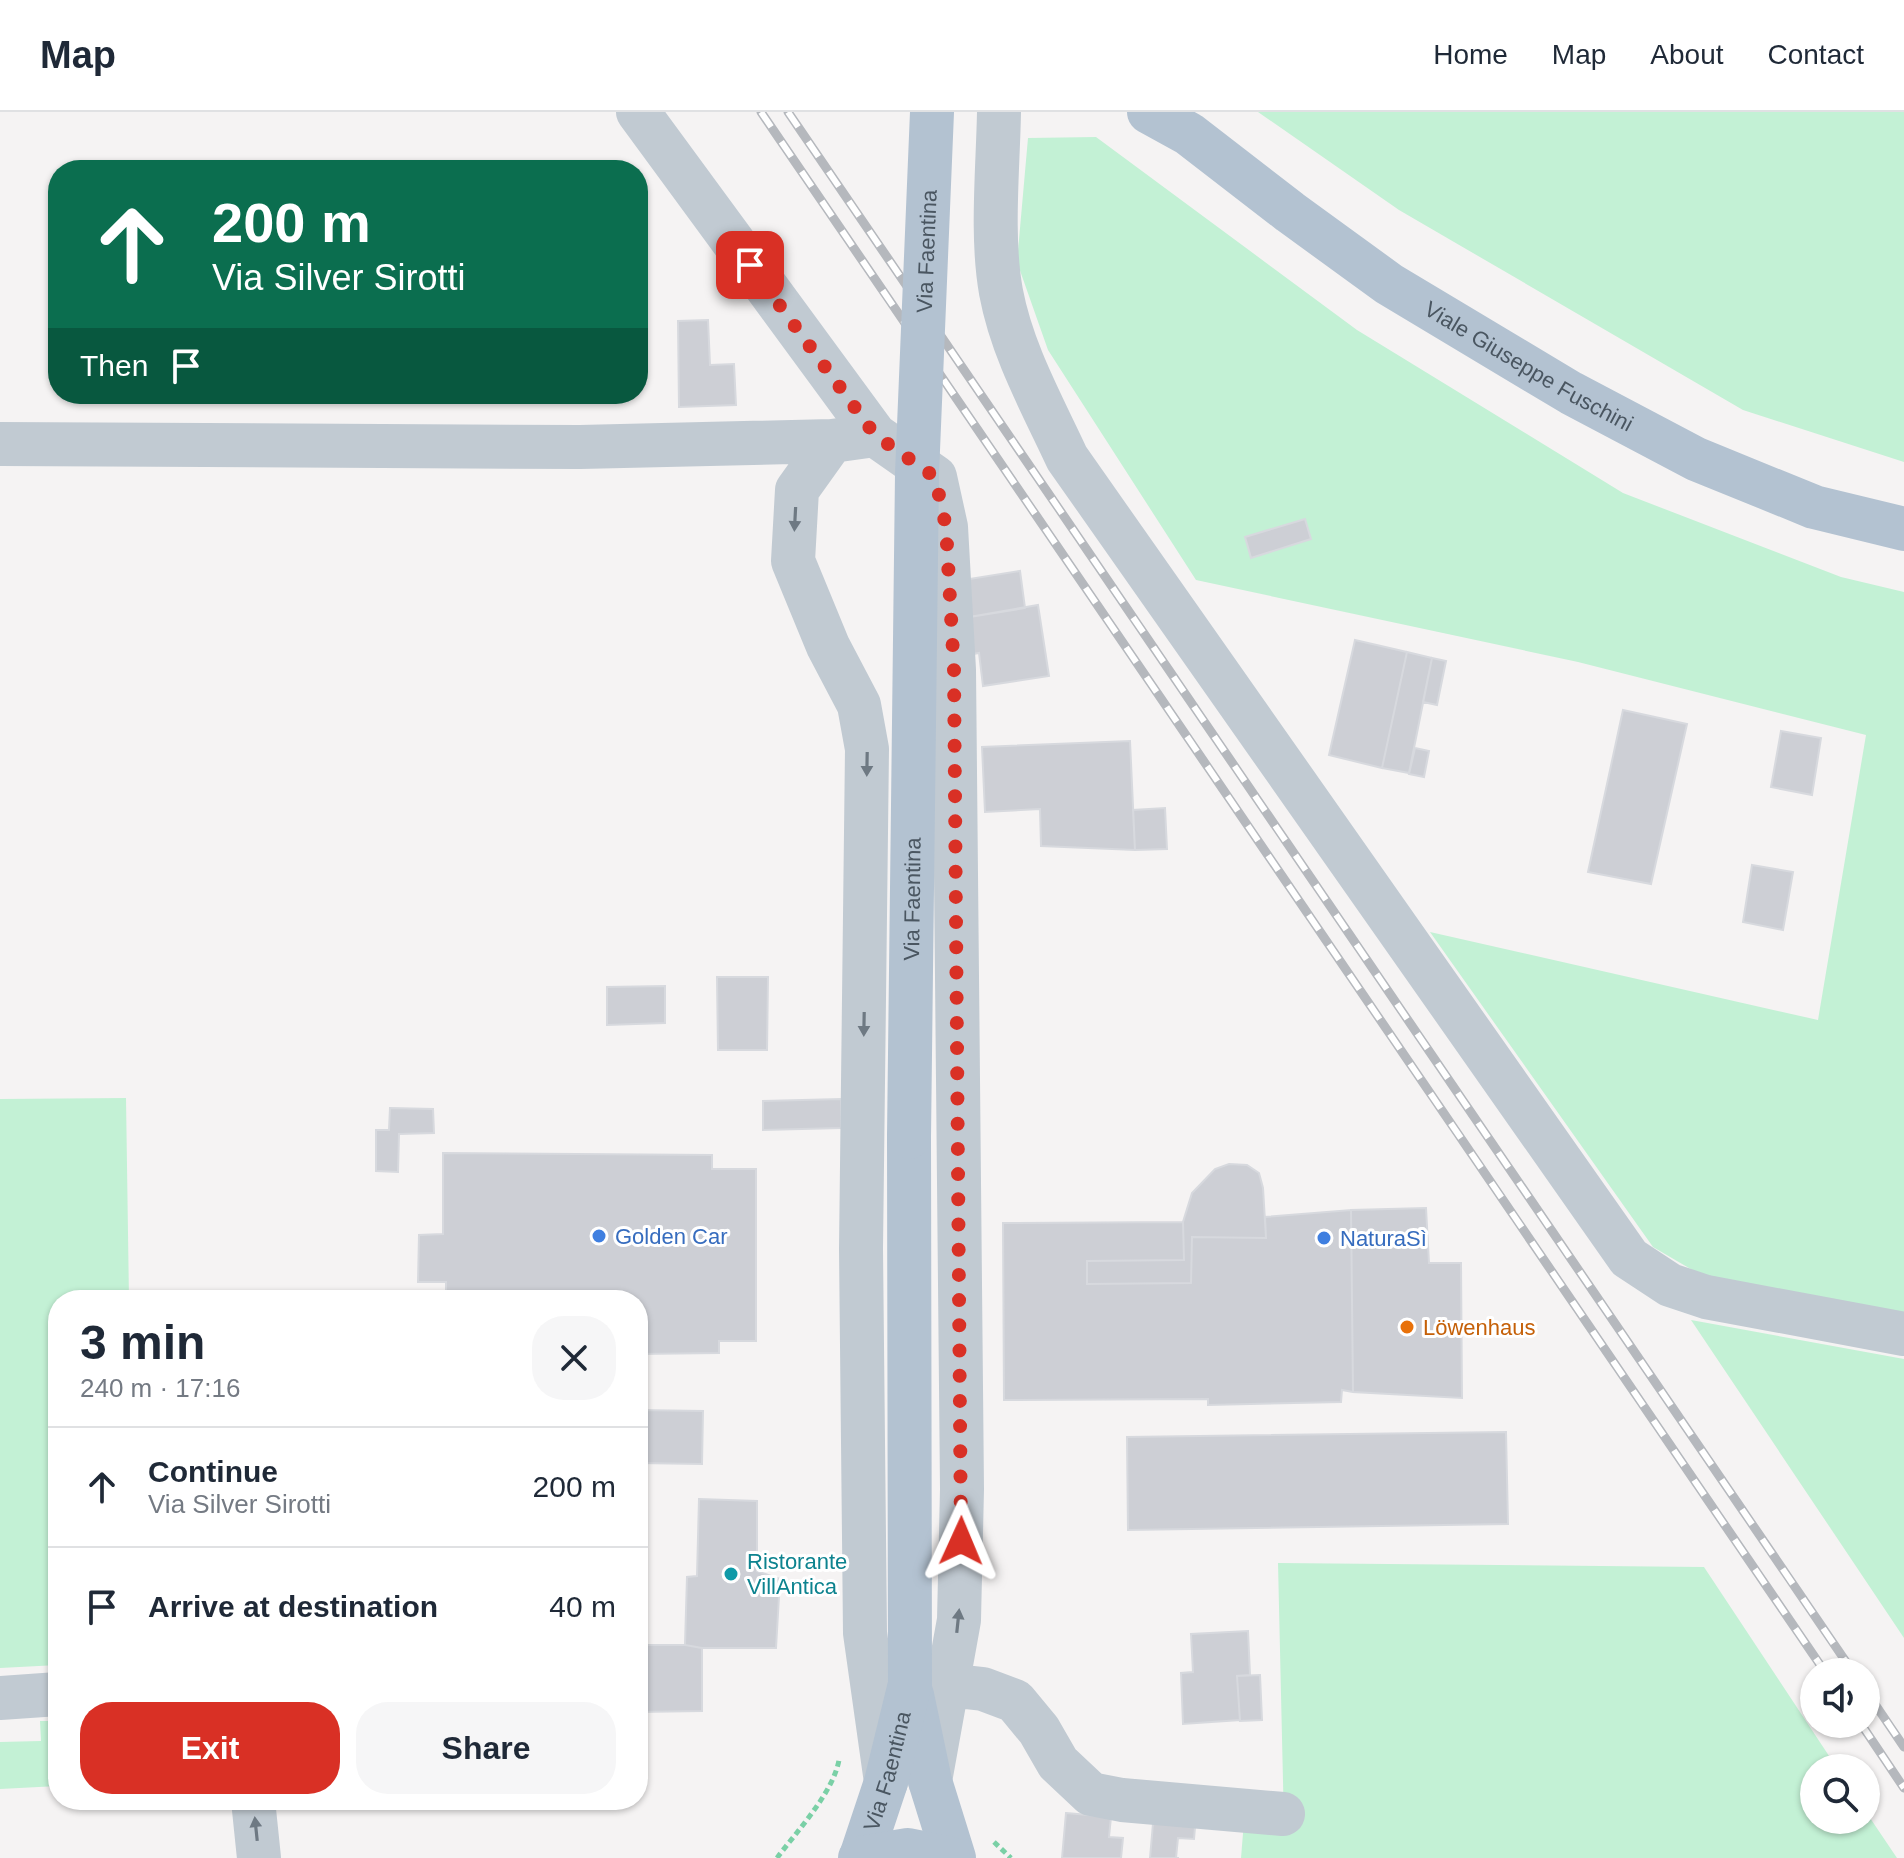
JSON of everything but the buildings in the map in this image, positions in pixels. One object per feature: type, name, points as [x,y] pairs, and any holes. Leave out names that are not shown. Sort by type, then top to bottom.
[{"type":"main road","name":"Via Faentina","points":[[932,112],[917,474],[909,1137],[930,1781],[954,1858]]},
{"type":"main road","name":"Viale Giuseppe Fuschini","points":[[1149,112],[1179,123],[1290,212],[1389,284],[1571,393],[1696,459],[1814,507],[1904,529]]},
{"type":"main road","name":"Via Faentina","points":[[861,1858],[886,1782],[929,1685]]},
{"type":"main road","points":[[861,1858],[908,1850],[948,1858]]},
{"type":"lane","points":[[638,112],[875,435],[935,477],[946,527],[954,670],[962,1489],[959,1620],[929,1685],[983,1689],[1015,1701],[1039,1730],[1058,1763],[1091,1794],[1122,1800],[1283,1814]]},
{"type":"lane","points":[[999,112],[997,226],[1001,291],[1018,352],[1067,458],[1629,1258],[1670,1285],[1706,1297],[1904,1334]]},
{"type":"lane","points":[[0,444],[580,447],[832,441],[875,435]]},
{"type":"lane","points":[[832,441],[797,490],[793,561],[828,646],[859,705],[867,749],[861,1249],[865,1633],[886,1782]]},
{"type":"lane","points":[[0,1698],[48,1695]]},
{"type":"lane","points":[[254,1810],[259,1858]]},
{"type":"path","points":[[777,1858],[815,1807],[838,1768],[841,1753]]},
{"type":"green space","points":[[1258,112],[1904,112],[1904,462],[1743,410],[1399,210]]},
{"type":"green space","points":[[1096,137],[1357,330],[1623,493],[1841,577],[1904,592],[1904,1315],[1701,1275],[1653,1247],[1430,932],[1818,1020],[1866,735],[1578,662],[1196,580],[1048,350],[1017,262],[1028,138]]},
{"type":"green space","points":[[126,1098],[129,1290],[48,1290],[48,1666],[0,1668],[0,1099]]},
{"type":"green space","points":[[1691,1320],[1904,1359],[1904,1638]]},
{"type":"green space","points":[[1278,1563],[1704,1567],[1800,1712],[1800,1738],[1817,1738],[1828,1754],[1800,1754],[1800,1834],[1880,1833],[1897,1858],[1241,1858],[1244,1821],[1284,1825]]},
{"type":"green space","points":[[40,1721],[48,1721],[48,1787],[0,1789],[0,1742],[41,1741]]},
{"type":"railway","points":[[761,112],[1815,1658]]},
{"type":"railway","points":[[788,112],[1843,1658]]},
{"type":"railway","points":[[1880,1712],[1904,1747]]},
{"type":"railway","points":[[1870,1738],[1904,1788]]},
{"type":"place","name":"Golden Car","points":[[599,1236]]},
{"type":"place","name":"NaturaSì","points":[[1324,1238]]},
{"type":"place","name":"Löwenhaus","points":[[1407,1327]]},
{"type":"place","name":"Ristorante VillAntica","points":[[731,1574]]},
{"type":"route","points":[[750,265],[875,435],[935,477],[946,527],[954,670],[961,1541]]}]
